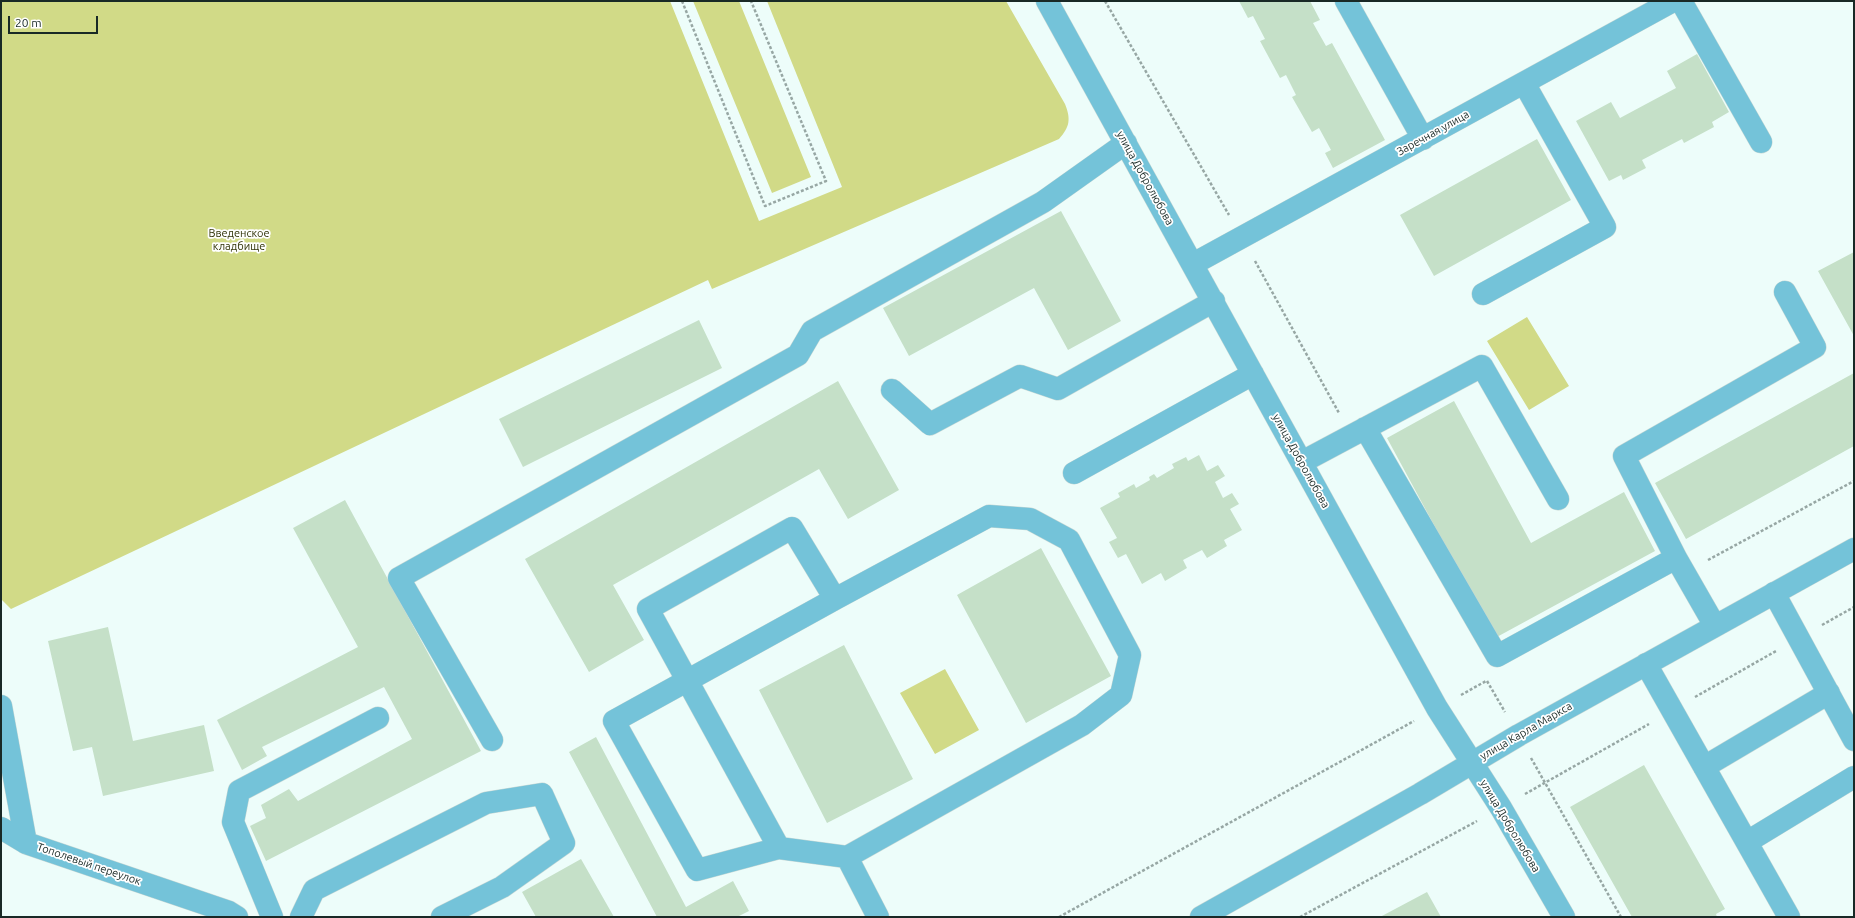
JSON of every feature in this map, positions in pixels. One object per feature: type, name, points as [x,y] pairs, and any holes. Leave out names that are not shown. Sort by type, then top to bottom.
[{"type":"street","name":"улица Добролюбова","points":[[1047,1],[1214,301],[1437,708],[1501,808],[1564,917]]},
{"type":"street","points":[[1346,1],[1423,139]]},
{"type":"street","name":"Заречная улица","points":[[1193,264],[1673,1]]},
{"type":"street","points":[[1681,1],[1761,142]]},
{"type":"street","points":[[1483,294],[1605,227],[1524,83]]},
{"type":"street","points":[[492,740],[399,578],[798,355],[812,330],[1043,202],[1126,143]]},
{"type":"street","points":[[1715,626],[1676,558],[1624,456],[1815,347],[1785,292]]},
{"type":"street","points":[[892,390],[930,424],[1020,376],[1058,389],[1214,301]]},
{"type":"street","points":[[1302,462],[1482,366],[1558,499]]},
{"type":"street","points":[[1074,473],[1253,374]]},
{"type":"street","points":[[1365,428],[1497,656],[1676,558]]},
{"type":"street","points":[[989,516],[1030,519],[1069,540],[1130,655],[1121,695],[1082,725],[847,857],[779,848],[697,870],[614,721],[835,599],[989,516]]},
{"type":"street","points":[[779,848],[648,609],[792,528],[835,599]]},
{"type":"street","name":"улица Карла Маркса","points":[[1201,917],[1420,794],[1519,735],[1854,549]]},
{"type":"street","points":[[1774,593],[1854,740]]},
{"type":"street","points":[[1646,664],[1789,917]]},
{"type":"street","points":[[1704,767],[1828,693]]},
{"type":"street","name":"Тополевый переулок","points":[[1,706],[26,843],[229,912],[237,917]]},
{"type":"street","points":[[272,917],[234,822],[239,791],[378,718]]},
{"type":"street","points":[[1747,842],[1854,777]]},
{"type":"street","points":[[301,917],[314,890],[486,804],[542,794],[564,843],[502,886],[442,917]]},
{"type":"street","points":[[1,828],[26,843]]},
{"type":"street","points":[[847,857],[878,917]]},
{"type":"path","points":[[682,1],[765,206],[826,181],[751,1]]},
{"type":"path","points":[[1300,917],[1501,808],[1854,607]]},
{"type":"green space","name":"Введенское кладбище","points":[[1,1],[670,1],[759,221],[842,187],[767,1],[1006,1],[1065,104],[1069,119],[1065,131],[1059,139],[712,289],[708,280],[11,609],[1,599]]},
{"type":"green space","points":[[693,1],[739,1],[811,177],[772,193]]},
{"type":"green space","points":[[1527,317],[1569,386],[1529,410],[1487,341]]},
{"type":"green space","points":[[945,669],[979,730],[935,754],[900,693]]},
{"type":"building","points":[[1239,1],[1310,1],[1320,20],[1313,23],[1326,46],[1332,43],[1385,140],[1333,168],[1325,153],[1331,150],[1319,128],[1312,132],[1292,97],[1296,95],[1286,75],[1280,78],[1260,41],[1265,39],[1253,16],[1248,18]]},
{"type":"building","points":[[1697,54],[1729,112],[1712,122],[1714,127],[1684,143],[1682,139],[1642,160],[1646,168],[1623,180],[1621,175],[1609,181],[1576,121],[1611,102],[1620,118],[1676,88],[1667,71]]},
{"type":"building","points":[[1537,139],[1571,200],[1434,276],[1400,215]]},
{"type":"building","points":[[1061,211],[1121,321],[1068,350],[1034,288],[909,356],[883,308]]},
{"type":"building","points":[[1854,252],[1854,336],[1818,271]]},
{"type":"building","points":[[699,320],[722,368],[523,467],[499,419]]},
{"type":"building","points":[[1854,373],[1854,446],[1686,539],[1655,483]]},
{"type":"building","points":[[838,381],[899,490],[848,519],[819,469],[613,585],[644,640],[589,672],[525,559]]},
{"type":"building","points":[[1454,401],[1531,543],[1624,492],[1655,551],[1495,638],[1387,438]]},
{"type":"building","points":[[1199,455],[1207,471],[1218,465],[1225,476],[1215,482],[1223,498],[1232,493],[1239,504],[1230,509],[1242,530],[1224,540],[1227,546],[1207,558],[1202,550],[1183,560],[1187,568],[1165,581],[1161,573],[1142,584],[1126,554],[1118,558],[1109,542],[1117,538],[1100,508],[1120,497],[1118,493],[1134,484],[1136,488],[1150,480],[1149,477],[1154,474],[1157,478],[1174,468],[1172,464],[1186,457],[1188,461]]},
{"type":"building","points":[[345,500],[481,751],[266,861],[250,826],[266,818],[261,805],[289,789],[298,801],[412,739],[384,687],[262,747],[267,756],[242,770],[217,720],[358,647],[293,528]]},
{"type":"building","points":[[1041,548],[1111,676],[1026,723],[957,595]]},
{"type":"building","points":[[108,627],[133,741],[204,725],[214,771],[103,796],[92,747],[73,751],[48,641]]},
{"type":"building","points":[[844,645],[913,779],[827,823],[759,690]]},
{"type":"building","points":[[596,737],[686,907],[733,881],[749,911],[737,917],[657,917],[569,752]]},
{"type":"building","points":[[1644,765],[1725,909],[1716,914],[1717,917],[1632,917],[1570,807]]},
{"type":"building","points":[[581,859],[614,917],[536,917],[522,892]]},
{"type":"building","points":[[1427,892],[1441,917],[1380,917]]}]
